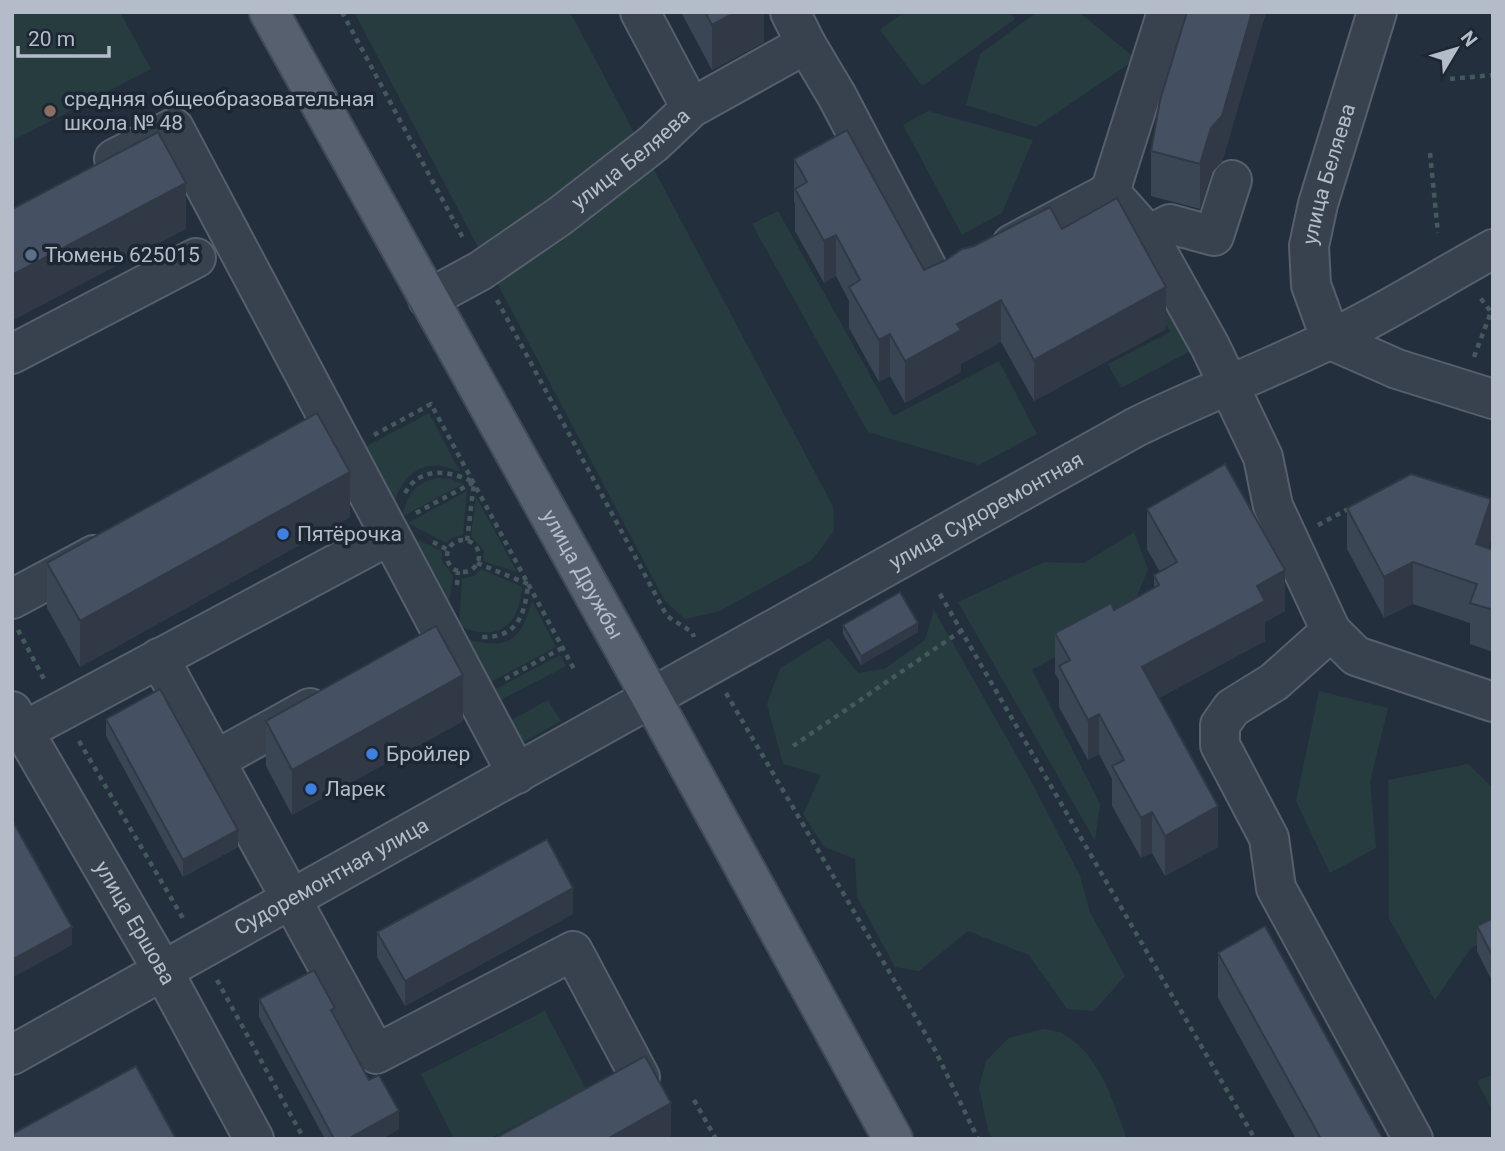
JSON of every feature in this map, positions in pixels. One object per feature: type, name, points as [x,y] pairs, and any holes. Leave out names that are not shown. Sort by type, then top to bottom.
[{"type":"main road","name":"улица Дружбы","points":[[269,12],[652,699],[893,1139]]},
{"type":"street","points":[[640,12],[691,108]]},
{"type":"street","points":[[976,262],[1110,192],[1167,12]]},
{"type":"street","name":"улица Беляева","points":[[1331,340],[1311,285],[1309,246],[1318,204],[1377,12]]},
{"type":"street","name":"улица Беляева","points":[[428,299],[480,271],[571,208],[654,143],[691,108],[798,28]]},
{"type":"street","points":[[798,28],[837,96],[935,283]]},
{"type":"street","points":[[87,173],[174,128],[398,526],[517,774]]},
{"type":"street","points":[[1148,235],[1170,224],[1214,236],[1232,180]]},
{"type":"street","points":[[1110,192],[1148,235],[1210,346],[1263,457],[1273,506],[1331,631],[1356,656],[1493,702]]},
{"type":"street","points":[[1331,340],[1493,249]]},
{"type":"street","points":[[12,354],[196,258]]},
{"type":"street","points":[[1331,340],[1397,369],[1493,399]]},
{"type":"street","name":"улица Судоремонтная","points":[[652,699],[1136,427],[1227,384],[1331,340]]},
{"type":"street","points":[[18,721],[61,711],[398,526]]},
{"type":"street","points":[[12,599],[122,539]]},
{"type":"street","points":[[1331,631],[1274,682],[1232,708],[1220,725],[1220,745],[1269,838],[1276,888],[1413,1139]]},
{"type":"street","points":[[159,658],[376,1054],[573,951],[640,1077]]},
{"type":"street","points":[[214,761],[344,690]]},
{"type":"street","name":"Судоремонтная улица","points":[[12,1055],[652,699]]},
{"type":"street","name":"улица Ершова","points":[[18,721],[163,971],[254,1139]]},
{"type":"path","points":[[342,12],[667,616],[692,632],[935,1050],[978,1139]]},
{"type":"path","points":[[1450,79],[1493,75]]},
{"type":"path","points":[[1430,153],[1438,233]]},
{"type":"path","points":[[1472,360],[1491,312],[1479,295]]},
{"type":"path","points":[[365,440],[432,404],[574,670]]},
{"type":"path","points":[[404,495],[422,475],[440,472],[458,475],[474,482]]},
{"type":"path","points":[[398,526],[474,482]]},
{"type":"path","points":[[467,541],[474,482]]},
{"type":"path","points":[[1317,526],[1352,508]]},
{"type":"path","points":[[427,539],[448,550]]},
{"type":"path","points":[[467,541],[474,545],[479,554],[477,563],[472,570],[458,572],[451,568],[447,559],[448,550],[453,543],[467,541]]},
{"type":"path","points":[[477,563],[528,583]]},
{"type":"path","points":[[456,595],[458,572]]},
{"type":"path","points":[[473,636],[496,637],[516,626],[526,608],[528,583]]},
{"type":"path","points":[[940,594],[1255,1139]]},
{"type":"path","points":[[12,620],[61,711],[201,950],[304,1139]]},
{"type":"path","points":[[793,746],[961,631]]},
{"type":"path","points":[[496,684],[562,648]]},
{"type":"path","points":[[694,1100],[716,1139]]},
{"type":"green space","name":"средняя общеобразовательная школа № 48","points":[[12,12],[120,12],[151,69],[12,141]]},
{"type":"green space","points":[[354,12],[570,12],[833,506],[834,531],[812,560],[720,611],[685,619],[665,601]]},
{"type":"green space","points":[[904,12],[1010,12],[1015,19],[922,86],[880,30]]},
{"type":"green space","points":[[1037,12],[1079,12],[1136,59],[1036,127],[966,105],[980,54]]},
{"type":"green space","points":[[928,111],[1033,140],[1002,213],[962,235],[903,125]]},
{"type":"green space","points":[[778,211],[893,416],[999,361],[1037,434],[979,465],[868,432],[752,224]]},
{"type":"green space","points":[[1169,302],[1194,349],[1121,388],[1108,364],[1170,332],[1158,308]]},
{"type":"green space","points":[[429,413],[460,472],[436,466],[418,470],[404,483],[393,505],[363,448]]},
{"type":"green space","points":[[437,478],[451,479],[463,484],[403,516],[413,491],[423,483]]},
{"type":"green space","points":[[467,491],[463,535],[453,537],[446,543],[408,523]]},
{"type":"green space","points":[[476,497],[517,572],[483,561],[484,551],[471,536]]},
{"type":"green space","points":[[1134,532],[1148,569],[1130,614],[1032,670],[1100,804],[1095,841],[958,602],[1044,562],[1084,563]]},
{"type":"green space","points":[[409,536],[442,551],[442,561],[453,576],[448,609]]},
{"type":"green space","points":[[481,569],[522,587],[520,601],[511,622],[494,632],[472,631],[459,626],[462,579],[474,576]]},
{"type":"green space","points":[[532,601],[556,647],[489,683],[466,639],[492,643],[510,640],[523,626]]},
{"type":"green space","points":[[934,610],[1030,779],[1080,876],[1090,912],[1125,976],[1094,1011],[1067,1009],[1029,955],[968,931],[919,971],[895,967],[857,897],[855,859],[824,847],[803,814],[821,775],[783,764],[767,704],[780,668],[829,638],[858,673],[884,669],[925,640]]},
{"type":"green space","points":[[560,655],[566,666],[499,701],[494,690]]},
{"type":"green space","points":[[1319,691],[1388,708],[1370,782],[1376,848],[1330,873],[1296,801]]},
{"type":"green space","points":[[548,700],[561,721],[518,745],[506,723]]},
{"type":"green space","points":[[1468,764],[1493,788],[1493,937],[1471,948],[1435,1000],[1389,918],[1388,780]]},
{"type":"green space","points":[[545,1011],[586,1089],[489,1139],[454,1139],[421,1074]]},
{"type":"green space","points":[[1043,1029],[1065,1035],[1088,1055],[1111,1096],[1127,1139],[993,1139],[988,1131],[979,1088],[986,1061],[1009,1038]]},
{"type":"green space","points":[[1493,1074],[1493,1112],[1477,1081]]},
{"type":"building","points":[[705,12],[736,12],[712,25]]},
{"type":"building","points":[[1187,12],[1252,12],[1222,116],[1211,128],[1200,164],[1151,151],[1160,100]]},
{"type":"building","points":[[847,130],[924,270],[1050,207],[1062,229],[1117,198],[1166,287],[1034,360],[1001,300],[957,324],[961,330],[905,361],[890,334],[879,340],[849,287],[860,280],[836,235],[824,241],[795,189],[807,182],[794,159]]},
{"type":"building","points":[[158,132],[186,183],[12,275],[12,209]]},
{"type":"building","points":[[317,413],[350,472],[80,621],[47,563]]},
{"type":"building","points":[[1225,464],[1285,570],[1257,586],[1265,601],[1142,667],[1218,806],[1165,836],[1152,812],[1141,818],[1112,766],[1124,760],[1099,714],[1088,720],[1059,666],[1070,660],[1055,633],[1111,603],[1114,610],[1159,585],[1154,575],[1177,562],[1147,509]]},
{"type":"building","points":[[1411,474],[1491,499],[1476,544],[1493,550],[1493,610],[1470,603],[1477,584],[1413,562],[1384,577],[1347,508]]},
{"type":"building","points":[[900,592],[918,623],[861,656],[843,625]]},
{"type":"building","points":[[436,626],[463,675],[292,770],[266,721]]},
{"type":"building","points":[[160,689],[238,830],[183,860],[106,719]]},
{"type":"building","points":[[12,820],[72,927],[12,960]]},
{"type":"building","points":[[547,839],[573,888],[405,981],[377,932]]},
{"type":"building","points":[[1493,918],[1493,957],[1477,926]]},
{"type":"building","points":[[1265,926],[1383,1139],[1321,1139],[1218,953]]},
{"type":"building","points":[[314,970],[335,1008],[331,1010],[369,1080],[379,1075],[399,1111],[348,1139],[334,1139],[259,999]]},
{"type":"building","points":[[645,1056],[671,1103],[607,1139],[494,1139]]},
{"type":"building","points":[[136,1066],[176,1139],[12,1139],[12,1134]]},
{"type":"place","name":"средняя общеобразовательная школа № 48","points":[[50,111]]},
{"type":"place","name":"Тюмень 625015","points":[[31,255]]},
{"type":"place","name":"Пятёрочка","points":[[283,534]]},
{"type":"place","name":"Бройлер","points":[[372,754]]},
{"type":"place","name":"Ларек","points":[[311,789]]}]
